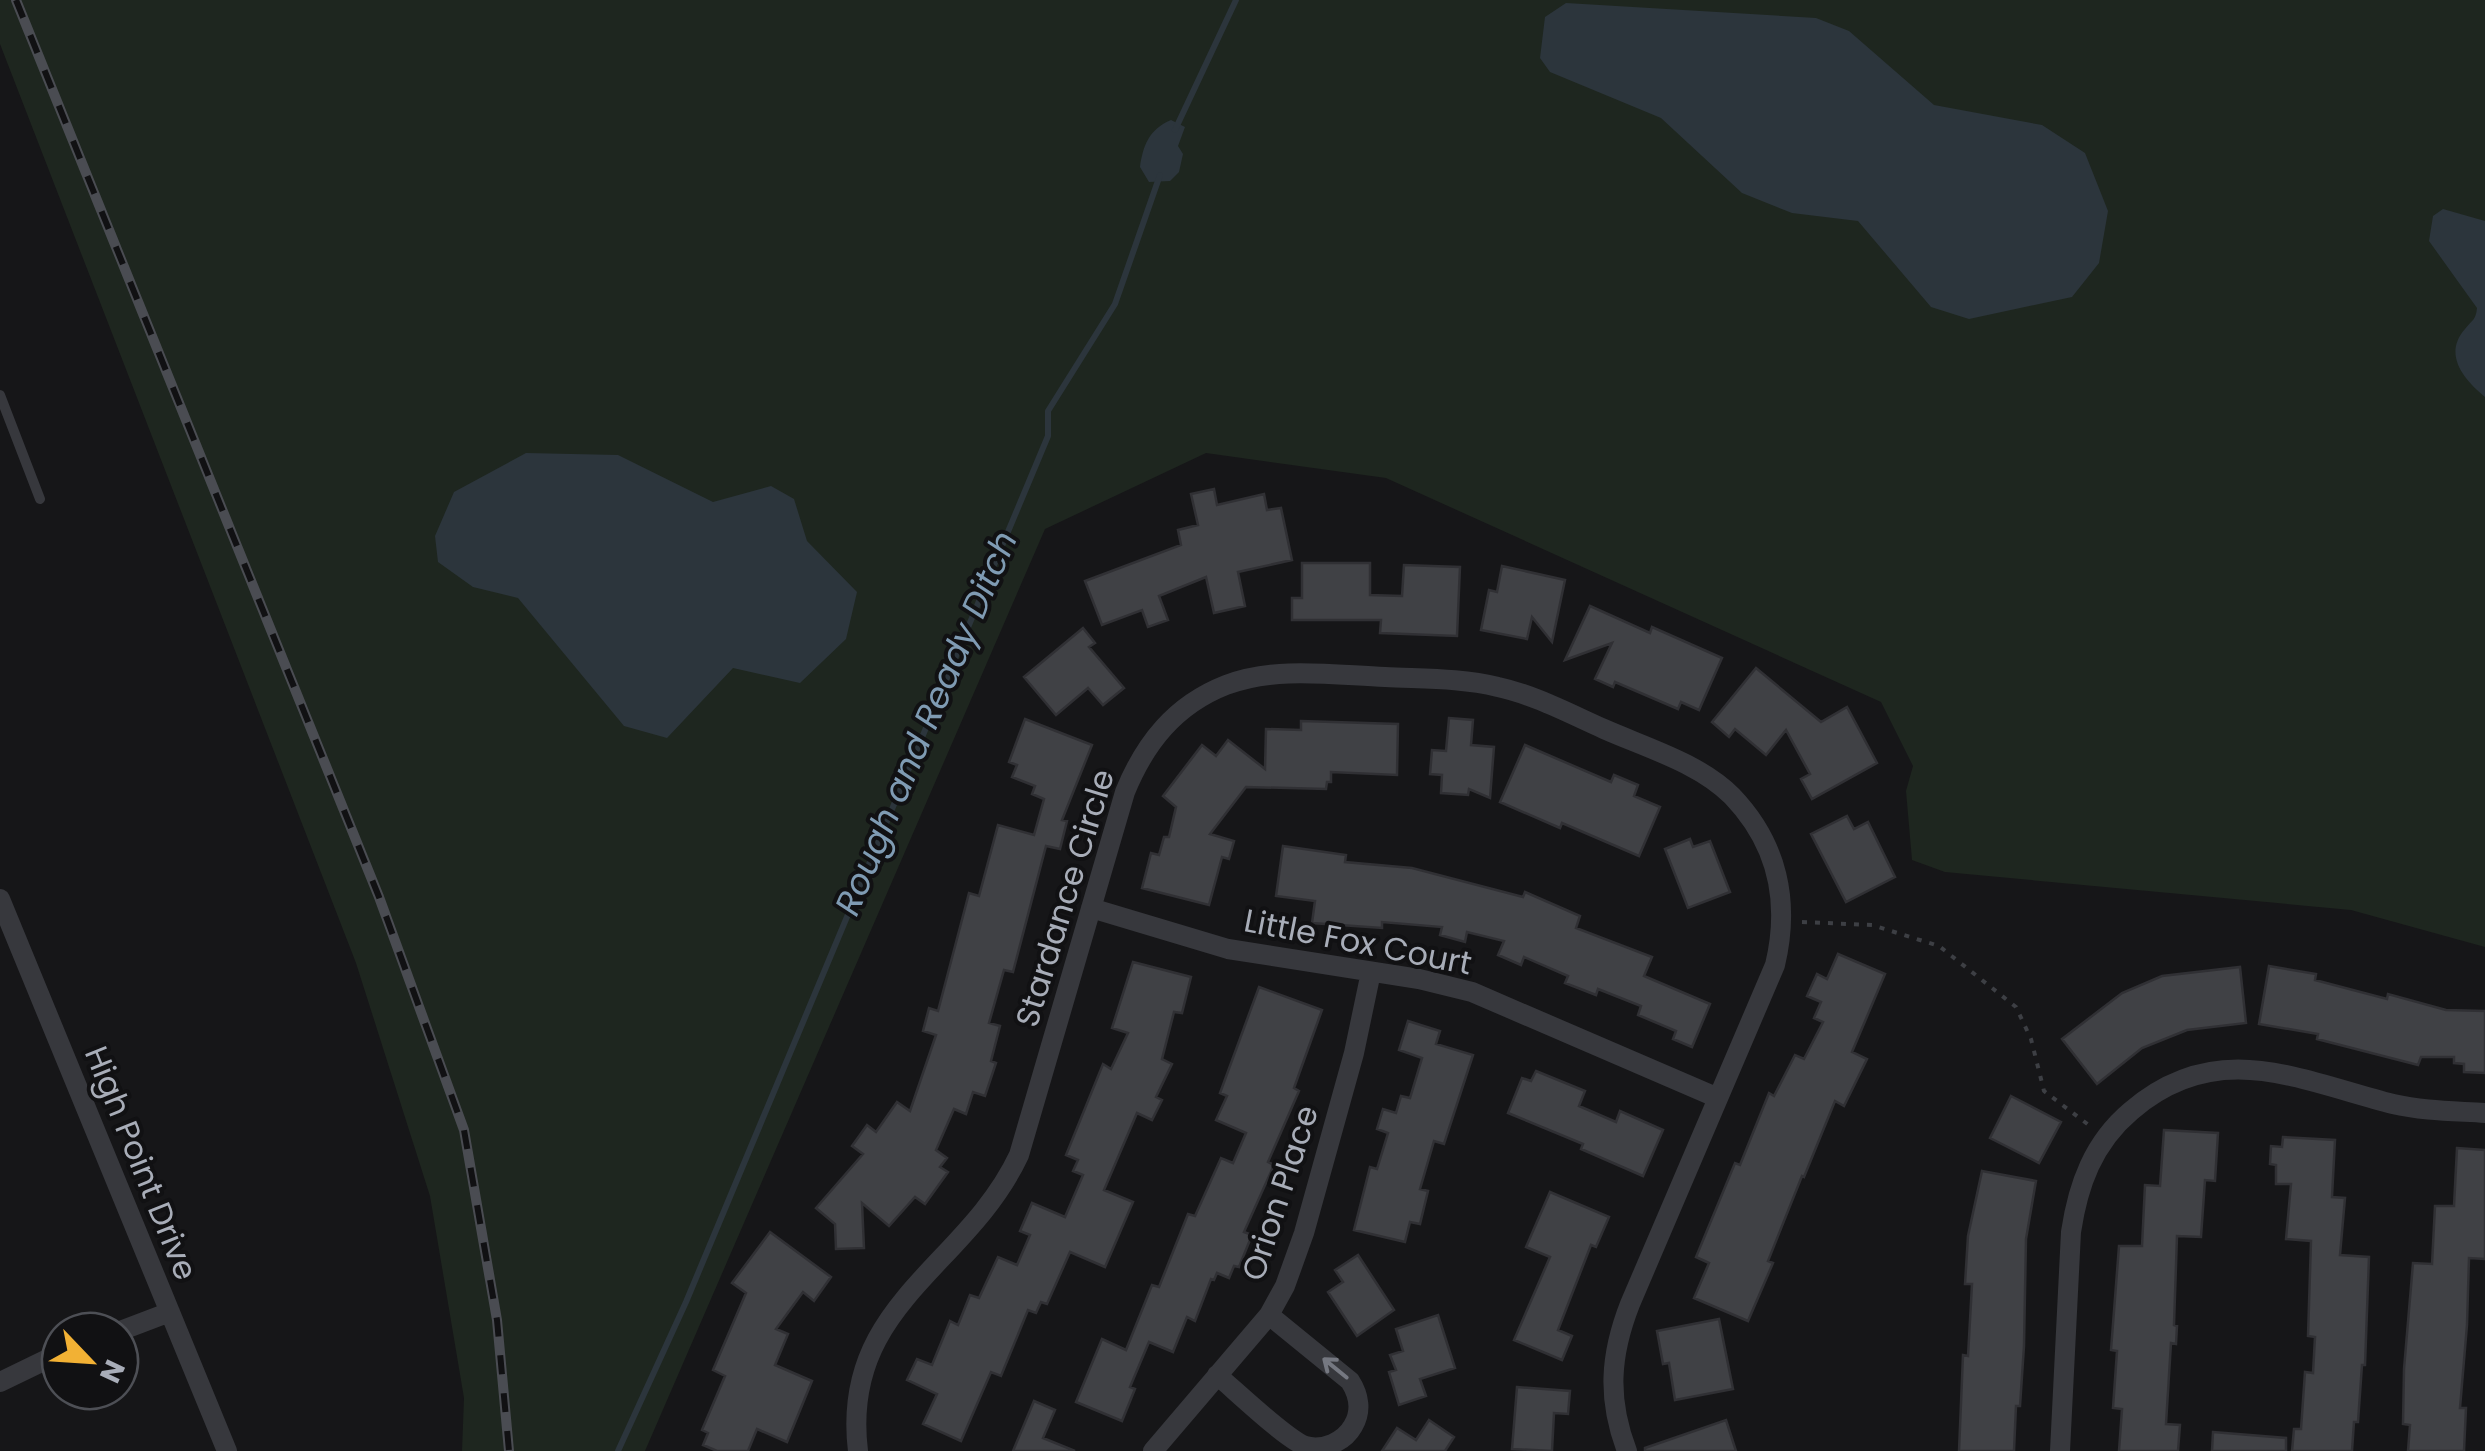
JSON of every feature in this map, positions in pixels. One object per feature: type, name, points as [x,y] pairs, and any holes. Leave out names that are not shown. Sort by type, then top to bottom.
[{"type":"street","name":"Stardance Circle","points":[[858,1451],[856,1396],[873,1344],[891,1316],[997,1191],[1018,1155],[1125,792],[1138,761],[1179,712],[1210,692],[1248,679],[1288,673],[1470,680],[1504,688],[1684,764],[1722,787],[1753,824],[1776,870],[1784,921],[1772,974],[1616,1344],[1612,1388],[1615,1414],[1627,1451]]},
{"type":"street","name":"High Point Drive","points":[[0,898],[227,1451]]},
{"type":"street","name":"Little Fox Court","points":[[1092,908],[1228,949],[1472,992],[1718,1098]]},
{"type":"street","name":"Orion Place","points":[[1153,1451],[1269,1314],[1285,1286],[1354,1054],[1371,972]]},
{"type":"street","points":[[2060,1451],[2074,1213],[2080,1185],[2106,1137],[2126,1115],[2163,1088],[2200,1074],[2236,1068],[2284,1073],[2418,1109],[2485,1113]]},
{"type":"street","points":[[140,1323],[170,1312]]},
{"type":"street","points":[[1217,1376],[1306,1446],[1329,1447],[1349,1432],[1359,1408],[1350,1381],[1269,1314]]},
{"type":"street","points":[[0,1382],[40,1363]]},
{"type":"lane","points":[[0,395],[40,499]]},
{"type":"path","points":[[1784,921],[1872,925],[1940,946],[2016,1007],[2031,1038],[2044,1091],[2106,1137]]},
{"type":"shaded area","points":[[0,0],[2485,0],[2485,947],[2351,910],[1945,872],[1912,860],[1906,791],[1913,766],[1881,702],[1386,478],[1206,453],[1045,529],[645,1451],[462,1451],[464,1398],[430,1196],[356,963],[0,44]]},
{"type":"shaded area","points":[[1566,3],[1816,18],[1849,31],[1934,105],[2042,125],[2085,153],[2108,211],[2099,263],[2072,297],[1969,319],[1931,307],[1858,221],[1792,213],[1742,193],[1661,118],[1550,72],[1540,58],[1545,17]]},
{"type":"shaded area","points":[[1171,120],[1185,127],[1178,146],[1183,154],[1179,172],[1170,181],[1149,182],[1140,167],[1145,145],[1157,128]]},
{"type":"shaded area","points":[[2443,209],[2485,221],[2485,397],[2463,374],[2456,357],[2459,338],[2475,318],[2477,308],[2429,241],[2433,216]]},
{"type":"shaded area","points":[[526,453],[618,455],[713,502],[771,486],[794,499],[807,541],[857,592],[846,639],[800,683],[733,668],[667,738],[624,726],[518,598],[473,587],[438,562],[435,536],[454,492]]},
{"type":"building","points":[[1214,489],[1217,505],[1264,494],[1267,510],[1281,508],[1292,560],[1238,572],[1245,606],[1214,613],[1206,577],[1159,596],[1168,620],[1148,627],[1142,610],[1102,625],[1085,581],[1181,545],[1178,530],[1198,525],[1191,494]]},
{"type":"building","points":[[1302,563],[1370,563],[1370,595],[1402,596],[1404,565],[1460,567],[1457,636],[1380,633],[1381,620],[1292,620],[1292,598],[1302,598]]},
{"type":"building","points":[[1502,566],[1565,580],[1552,642],[1532,617],[1527,639],[1481,630],[1489,590],[1497,592]]},
{"type":"building","points":[[1590,606],[1650,633],[1652,627],[1722,658],[1699,710],[1681,702],[1678,709],[1615,682],[1613,687],[1595,679],[1612,643],[1565,660]]},
{"type":"building","points":[[1083,628],[1095,643],[1089,647],[1124,688],[1103,705],[1088,688],[1056,715],[1024,677]]},
{"type":"building","points":[[1756,668],[1821,722],[1847,707],[1877,763],[1812,799],[1801,779],[1810,774],[1786,730],[1766,755],[1735,729],[1729,737],[1712,722]]},
{"type":"building","points":[[1449,718],[1473,720],[1471,745],[1494,747],[1490,798],[1469,789],[1468,795],[1441,793],[1442,775],[1430,774],[1432,750],[1446,751]]},
{"type":"building","points":[[1025,719],[1092,745],[1062,820],[1067,821],[1060,849],[1046,846],[1013,972],[1004,970],[989,1023],[1000,1026],[991,1061],[996,1063],[985,1096],[973,1092],[966,1114],[954,1109],[936,1150],[947,1158],[940,1167],[948,1172],[925,1204],[915,1197],[889,1226],[862,1203],[864,1248],[836,1249],[835,1224],[816,1208],[863,1154],[852,1146],[867,1125],[876,1132],[897,1102],[910,1111],[936,1035],[923,1031],[929,1008],[938,1011],[969,893],[979,896],[998,825],[1034,835],[1044,799],[1032,794],[1035,786],[1012,777],[1017,765],[1009,762]]},
{"type":"building","points":[[1301,721],[1398,724],[1397,775],[1331,772],[1326,789],[1246,787],[1210,834],[1234,841],[1229,859],[1222,857],[1209,905],[1142,888],[1151,853],[1159,855],[1164,837],[1169,837],[1176,807],[1163,796],[1202,745],[1216,756],[1228,740],[1265,769],[1266,729],[1301,730]]},
{"type":"building","points":[[1525,745],[1611,782],[1614,775],[1638,785],[1634,796],[1660,807],[1639,856],[1500,802]]},
{"type":"building","points":[[1847,816],[1854,829],[1868,822],[1895,877],[1846,902],[1811,834]]},
{"type":"building","points":[[1690,839],[1693,847],[1710,841],[1730,892],[1688,908],[1665,849]]},
{"type":"building","points":[[1283,846],[1346,855],[1345,862],[1412,868],[1523,897],[1525,892],[1580,916],[1576,928],[1652,957],[1644,976],[1710,1004],[1692,1047],[1673,1039],[1676,1031],[1638,1015],[1641,1006],[1598,989],[1596,995],[1565,983],[1568,976],[1524,957],[1521,965],[1498,955],[1504,941],[1467,932],[1465,942],[1440,935],[1442,927],[1382,922],[1382,928],[1312,923],[1315,901],[1276,896]]},
{"type":"building","points":[[1838,954],[1885,974],[1852,1052],[1867,1059],[1844,1106],[1835,1101],[1768,1261],[1773,1263],[1748,1321],[1694,1298],[1709,1263],[1696,1257],[1769,1093],[1774,1096],[1795,1055],[1804,1059],[1823,1022],[1814,1018],[1821,1002],[1807,996],[1817,974],[1827,979]]},
{"type":"building","points":[[1133,962],[1191,977],[1182,1013],[1174,1012],[1162,1059],[1172,1064],[1156,1097],[1162,1100],[1152,1120],[1137,1113],[1104,1190],[1133,1202],[1105,1267],[1070,1252],[1047,1304],[1041,1302],[1036,1313],[1028,1310],[1001,1376],[991,1372],[961,1441],[923,1424],[937,1394],[907,1380],[917,1359],[932,1365],[950,1321],[958,1325],[970,1295],[979,1298],[998,1257],[1017,1265],[1030,1235],[1020,1231],[1032,1203],[1065,1217],[1083,1175],[1073,1171],[1078,1160],[1066,1155],[1103,1064],[1111,1069],[1128,1033],[1112,1028]]},
{"type":"building","points":[[2269,966],[2316,974],[2315,980],[2387,999],[2388,994],[2446,1010],[2485,1011],[2485,1073],[2464,1072],[2464,1064],[2454,1063],[2454,1057],[2421,1057],[2418,1065],[2317,1039],[2318,1034],[2259,1024]]},
{"type":"building","points":[[2240,967],[2246,1023],[2187,1030],[2142,1048],[2097,1084],[2062,1039],[2122,993],[2162,976]]},
{"type":"building","points":[[1259,987],[1322,1010],[1294,1088],[1299,1091],[1268,1162],[1274,1165],[1244,1232],[1252,1235],[1239,1267],[1234,1266],[1229,1278],[1217,1273],[1211,1279],[1195,1321],[1187,1317],[1173,1352],[1149,1342],[1130,1387],[1135,1389],[1122,1421],[1076,1402],[1102,1339],[1126,1350],[1152,1285],[1159,1287],[1188,1214],[1195,1216],[1221,1158],[1233,1163],[1246,1133],[1216,1120],[1227,1096],[1220,1093]]},
{"type":"building","points":[[1408,1021],[1440,1031],[1436,1044],[1473,1055],[1444,1144],[1434,1141],[1420,1189],[1428,1191],[1420,1224],[1410,1222],[1405,1242],[1354,1230],[1370,1167],[1377,1169],[1388,1133],[1377,1129],[1383,1109],[1396,1113],[1401,1096],[1410,1098],[1422,1058],[1399,1050]]},
{"type":"building","points":[[1536,1071],[1585,1091],[1579,1106],[1616,1122],[1620,1111],[1663,1130],[1643,1176],[1581,1149],[1583,1144],[1508,1113],[1522,1078],[1531,1081]]},
{"type":"building","points":[[2011,1096],[2061,1122],[2039,1163],[1990,1138]]},
{"type":"building","points":[[2164,1130],[2218,1133],[2215,1181],[2205,1180],[2201,1237],[2177,1236],[2176,1344],[2171,1343],[2166,1424],[2180,1425],[2178,1451],[2119,1451],[2122,1409],[2113,1408],[2117,1351],[2111,1350],[2119,1246],[2142,1246],[2145,1185],[2160,1186]]},
{"type":"building","points":[[2283,1137],[2335,1140],[2332,1197],[2345,1198],[2340,1255],[2369,1257],[2365,1365],[2352,1451],[2292,1451],[2294,1429],[2301,1429],[2305,1372],[2313,1373],[2315,1337],[2308,1336],[2311,1241],[2286,1239],[2291,1184],[2276,1184],[2276,1165],[2270,1164],[2271,1146],[2282,1147]]},
{"type":"building","points":[[2457,1148],[2485,1150],[2485,1259],[2469,1258],[2460,1408],[2466,1408],[2464,1451],[2408,1451],[2410,1425],[2403,1424],[2404,1369],[2413,1263],[2432,1264],[2435,1206],[2454,1206]]},
{"type":"building","points":[[1982,1171],[2036,1181],[2026,1239],[2024,1346],[2014,1451],[1959,1451],[1963,1355],[1968,1356],[1972,1284],[1965,1284],[1968,1236]]},
{"type":"building","points":[[1550,1192],[1609,1217],[1596,1247],[1591,1245],[1558,1330],[1572,1336],[1562,1360],[1514,1340],[1550,1257],[1526,1247]]},
{"type":"building","points":[[770,1232],[831,1277],[814,1301],[803,1292],[776,1329],[788,1334],[775,1365],[812,1381],[787,1442],[757,1429],[748,1451],[717,1451],[703,1445],[708,1433],[702,1430],[725,1376],[713,1370],[746,1293],[732,1283]]},
{"type":"building","points":[[1358,1255],[1394,1310],[1357,1336],[1328,1292],[1343,1282],[1335,1270]]},
{"type":"building","points":[[1438,1315],[1455,1368],[1420,1379],[1426,1396],[1399,1405],[1389,1372],[1396,1370],[1390,1355],[1403,1351],[1396,1329]]},
{"type":"building","points":[[1719,1319],[1733,1389],[1675,1400],[1669,1363],[1663,1364],[1657,1331]]},
{"type":"building","points":[[1517,1387],[1570,1391],[1568,1414],[1554,1413],[1552,1451],[1512,1449]]},
{"type":"building","points":[[1034,1401],[1055,1410],[1043,1438],[1075,1451],[1013,1451]]},
{"type":"building","points":[[1429,1420],[1454,1437],[1445,1451],[1382,1451],[1397,1428],[1416,1440]]},
{"type":"building","points":[[1726,1420],[1736,1451],[1645,1451],[1645,1448]]},
{"type":"building","points":[[2213,1432],[2286,1438],[2286,1451],[2212,1451]]},
{"type":"waterway","name":"Rough and Ready Ditch","points":[[1175,130],[1236,0]]},
{"type":"waterway","name":"Rough and Ready Ditch","points":[[618,1451],[686,1302],[1048,436],[1048,411],[1115,304],[1160,175]]},
{"type":"railway","points":[[16,0],[379,897],[464,1130],[497,1320],[509,1451]]}]
